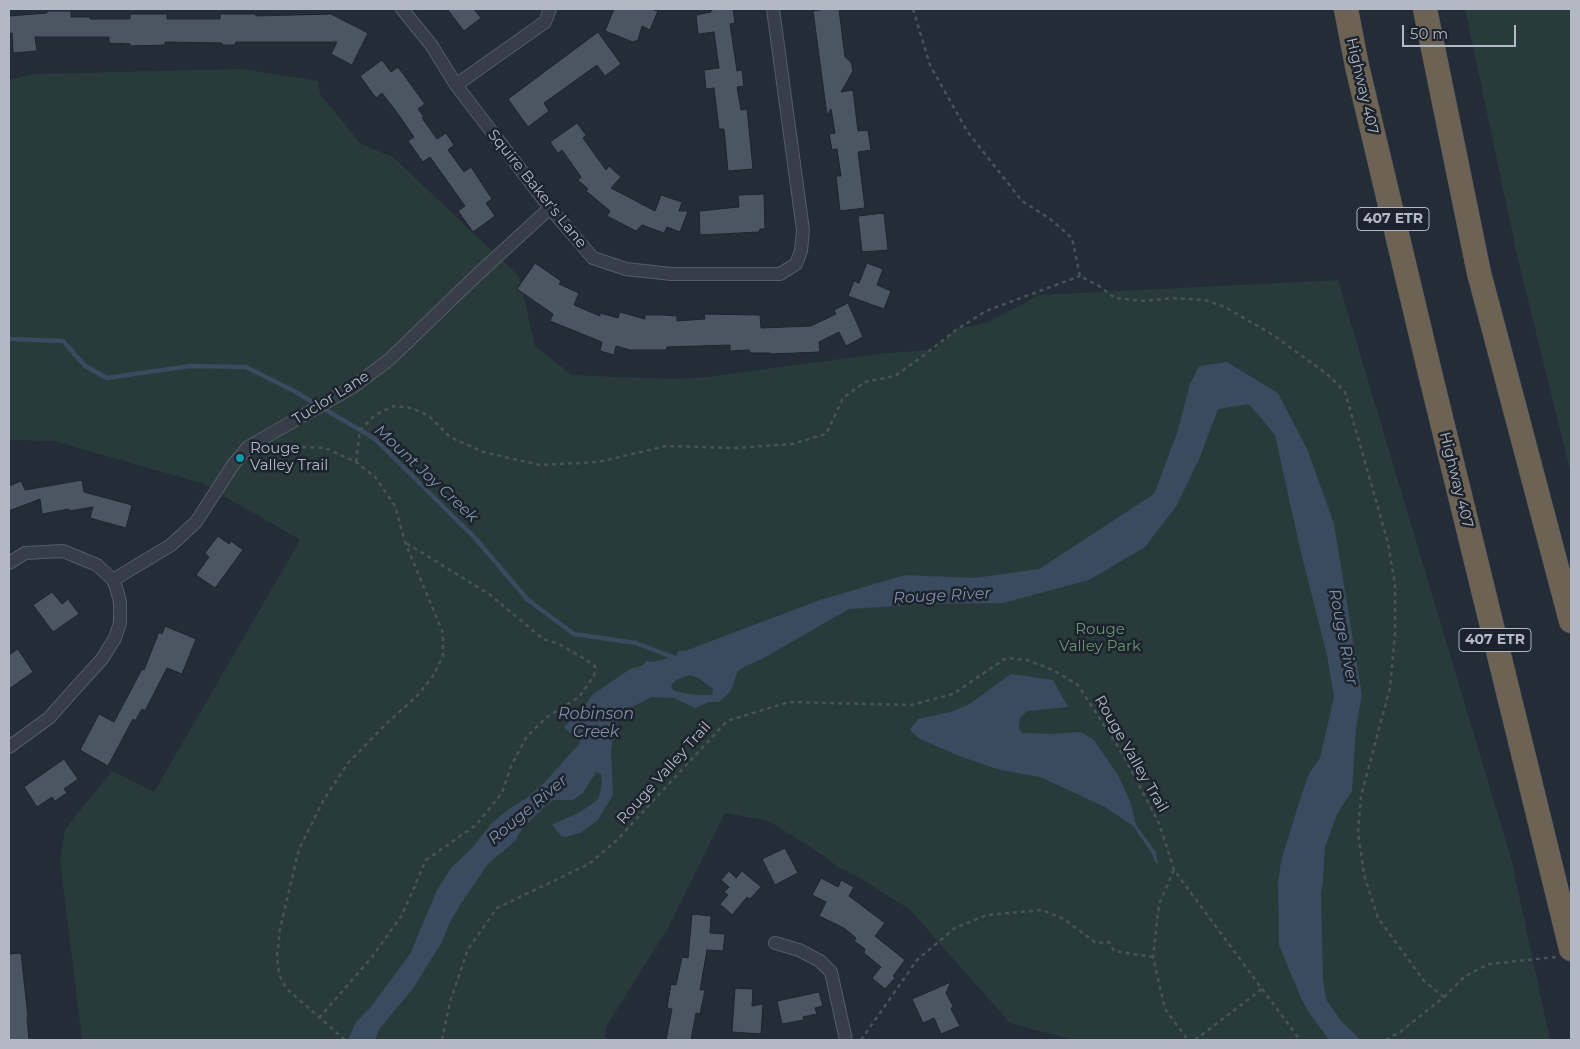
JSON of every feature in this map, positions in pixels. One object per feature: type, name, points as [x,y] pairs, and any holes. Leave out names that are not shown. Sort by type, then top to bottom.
[{"type":"highway","name":"Highway 407","points":[[1346,9],[1357,66],[1423,344],[1560,907],[1567,953]]},
{"type":"highway","points":[[1425,9],[1480,273],[1571,621]]},
{"type":"street","name":"Squire Baker's Lane","points":[[402,9],[432,46],[456,85],[550,208],[593,258],[626,269],[671,274],[780,274],[796,264],[801,251],[802,230],[773,9]]},
{"type":"street","points":[[456,85],[545,22],[550,9]]},
{"type":"street","name":"Tuclor Lane","points":[[113,580],[171,545],[196,522],[233,465],[248,447],[352,387],[390,359],[550,208]]},
{"type":"street","points":[[9,563],[26,553],[63,551],[97,565],[113,580],[120,602],[120,623],[115,638],[102,658],[48,718],[9,747]]},
{"type":"street","points":[[775,942],[806,953],[820,961],[831,972],[842,1014],[846,1040]]},
{"type":"path","points":[[913,9],[930,65],[967,131],[1022,201],[1049,218],[1072,238],[1080,276]]},
{"type":"path","points":[[356,462],[360,430],[375,415],[394,406],[412,408],[429,416],[450,437],[483,452],[540,465],[598,462],[666,446],[734,448],[792,444],[826,434],[843,398],[865,382],[895,376],[919,360],[956,330],[986,311],[1080,276],[1099,286],[1115,298],[1143,301],[1174,298],[1204,300],[1225,307],[1273,335],[1327,374],[1345,392],[1388,543],[1395,585],[1395,634],[1390,688],[1362,796],[1358,832],[1364,875],[1378,918],[1424,981],[1444,997]]},
{"type":"path","points":[[241,456],[254,466],[266,465],[281,455],[304,446],[325,448],[356,462],[376,478],[394,506],[405,542],[443,633],[443,656],[433,676],[418,695],[348,763],[322,801],[299,849],[280,929],[277,957],[279,974],[286,988],[345,1040]]},
{"type":"path","points":[[319,1019],[372,957],[402,915],[426,860],[476,825],[502,793],[510,766],[527,736],[547,717],[579,697],[594,676],[594,666],[583,658],[559,644],[543,639],[489,594],[405,542]]},
{"type":"path","name":"Rouge Valley Trail","points":[[442,1040],[450,1002],[468,949],[497,908],[588,864],[596,858],[617,840],[727,721],[789,702],[910,705],[953,694],[1006,658],[1027,660],[1053,670],[1078,685],[1122,753],[1159,823],[1174,870],[1300,1040]]},
{"type":"path","points":[[1174,870],[1159,904],[1153,957],[1165,1009],[1188,1040]]},
{"type":"path","points":[[861,1040],[917,960],[955,928],[988,915],[1042,910],[1064,919],[1096,944],[1109,942],[1114,951],[1153,957]]},
{"type":"path","points":[[1386,1040],[1400,1032],[1444,997],[1465,976],[1489,964],[1567,953]]},
{"type":"path","points":[[1196,1040],[1262,989]]},
{"type":"green space","points":[[1465,9],[1571,9],[1571,475],[1518,259]]},
{"type":"green space","name":"Rouge Valley Park","points":[[243,69],[318,81],[320,94],[361,144],[393,157],[519,276],[535,346],[572,375],[673,379],[706,377],[885,353],[934,350],[956,329],[986,323],[1040,295],[1338,280],[1511,858],[1550,1040],[1073,1040],[1010,1023],[909,909],[858,877],[838,867],[769,821],[725,813],[668,928],[606,1027],[605,1040],[82,1040],[60,861],[65,829],[112,771],[154,792],[299,539],[201,483],[54,441],[9,440],[9,80],[32,74]]},
{"type":"water","points":[[1227,362],[1278,393],[1308,451],[1334,524],[1362,695],[1356,727],[1352,791],[1337,814],[1325,847],[1321,893],[1323,979],[1326,999],[1341,1021],[1361,1040],[1329,1040],[1301,998],[1279,945],[1278,882],[1281,861],[1302,793],[1310,772],[1320,758],[1334,697],[1327,655],[1301,553],[1275,435],[1249,404],[1218,409],[1200,457],[1177,505],[1145,547],[1089,580],[1003,603],[924,604],[849,609],[738,671],[730,692],[719,702],[709,702],[695,708],[674,698],[652,697],[620,713],[611,749],[613,795],[598,820],[580,833],[566,837],[561,836],[552,825],[580,812],[596,801],[599,797],[602,783],[601,774],[596,772],[583,793],[573,800],[554,800],[545,806],[522,829],[515,841],[488,864],[460,905],[448,926],[442,942],[412,990],[380,1028],[375,1040],[348,1040],[356,1022],[370,1008],[410,954],[437,890],[451,868],[472,848],[492,823],[545,782],[579,744],[580,735],[570,733],[564,727],[584,707],[592,695],[630,669],[641,666],[647,661],[654,662],[676,656],[678,651],[685,651],[820,600],[905,575],[974,578],[1039,569],[1154,494],[1177,433],[1190,384],[1199,366]],"holes":[[[690,675],[712,688],[712,695],[697,695],[675,691],[671,688],[678,679]]]},
{"type":"water","points":[[1011,674],[1053,680],[1068,707],[1027,711],[1020,718],[1019,729],[1023,733],[1079,732],[1094,740],[1118,775],[1130,801],[1136,825],[1156,852],[1158,864],[1133,826],[1105,807],[1040,777],[1000,770],[959,756],[920,739],[910,729],[918,719],[950,712],[968,705]]},
{"type":"building","points":[[447,9],[474,9],[481,18],[464,31]]},
{"type":"building","points":[[614,9],[651,9],[658,11],[650,30],[642,26],[638,40],[633,42],[605,31]]},
{"type":"building","points":[[719,9],[733,9],[735,23],[730,24],[737,71],[742,70],[744,86],[737,87],[741,110],[747,109],[753,169],[728,171],[724,129],[719,129],[714,88],[706,89],[704,70],[719,68],[714,32],[698,34],[696,15]]},
{"type":"building","points":[[839,9],[845,57],[851,62],[853,71],[841,92],[853,90],[858,131],[868,130],[871,150],[858,152],[865,208],[840,211],[836,176],[841,176],[837,149],[832,150],[829,134],[835,133],[831,109],[827,115],[813,11]]},
{"type":"building","points":[[47,11],[71,11],[71,17],[90,17],[90,19],[130,19],[130,14],[167,14],[167,19],[220,19],[220,14],[256,14],[256,16],[331,14],[368,33],[352,65],[331,54],[337,42],[236,42],[235,45],[222,45],[222,43],[165,42],[165,45],[130,46],[130,44],[109,43],[109,37],[35,37],[37,51],[13,53],[12,33],[9,34],[9,16],[47,13]]},
{"type":"building","points":[[598,32],[621,64],[605,76],[597,65],[544,103],[549,111],[528,127],[508,99]]},
{"type":"building","points":[[382,60],[391,72],[398,67],[425,104],[418,109],[424,117],[422,118],[437,139],[446,133],[454,145],[448,150],[464,172],[471,167],[492,199],[486,203],[495,216],[473,232],[458,211],[465,206],[430,157],[423,162],[408,141],[414,137],[398,114],[382,93],[376,98],[360,76]]},
{"type":"building","points":[[577,123],[586,135],[583,138],[606,170],[609,166],[621,177],[611,188],[655,211],[661,195],[682,202],[679,211],[688,211],[680,232],[667,227],[664,233],[642,225],[636,231],[607,216],[610,211],[586,191],[588,189],[578,180],[581,177],[562,150],[558,153],[550,142]]},
{"type":"building","points":[[764,194],[765,229],[760,229],[759,232],[700,235],[699,211],[739,207],[738,195]]},
{"type":"building","points":[[884,213],[888,250],[862,252],[858,216]]},
{"type":"building","points":[[535,263],[561,281],[559,284],[579,293],[574,305],[600,316],[600,313],[618,318],[620,312],[645,319],[645,315],[677,316],[677,321],[705,319],[704,314],[760,315],[761,328],[811,326],[836,314],[834,310],[848,303],[863,337],[846,346],[839,332],[819,342],[820,352],[750,353],[749,350],[730,351],[730,345],[667,347],[666,350],[630,350],[616,346],[614,355],[600,351],[602,342],[550,321],[553,314],[517,289]]},
{"type":"building","points":[[867,263],[883,269],[877,285],[891,291],[884,309],[848,296],[854,281],[859,283]]},
{"type":"building","points":[[82,480],[84,492],[132,505],[126,528],[90,518],[93,507],[42,514],[40,499],[9,511],[9,486],[21,481],[25,490]]},
{"type":"building","points":[[218,536],[229,544],[231,541],[243,550],[215,588],[196,575],[209,557],[205,553]]},
{"type":"building","points":[[52,592],[62,604],[68,599],[79,614],[53,632],[33,605]]},
{"type":"building","points":[[165,626],[196,639],[182,674],[167,668],[145,711],[142,709],[135,721],[133,719],[108,766],[80,750],[99,714],[114,722],[142,669],[144,670],[159,632],[162,634]]},
{"type":"building","points":[[18,649],[33,672],[9,689],[9,655]]},
{"type":"building","points":[[64,759],[78,779],[64,789],[67,793],[55,801],[52,797],[37,807],[24,787]]},
{"type":"building","points":[[785,848],[798,873],[775,885],[762,859]]},
{"type":"building","points":[[729,871],[736,878],[742,871],[761,887],[750,899],[747,897],[732,915],[720,904],[728,895],[724,892],[729,887],[721,880]]},
{"type":"building","points":[[821,878],[838,887],[841,880],[854,887],[849,896],[885,923],[875,936],[905,960],[893,976],[895,978],[885,989],[872,978],[881,967],[864,953],[865,949],[854,941],[856,938],[844,928],[819,916],[826,902],[812,895]]},
{"type":"building","points":[[692,914],[711,916],[710,933],[725,934],[723,951],[707,950],[700,990],[705,990],[700,1014],[696,1013],[691,1040],[666,1040],[672,1009],[667,1008],[671,984],[676,985],[682,957],[688,958]]},
{"type":"building","points":[[21,953],[29,1040],[9,1040],[9,954]]},
{"type":"building","points":[[951,982],[946,993],[953,1006],[951,1009],[960,1026],[941,1034],[934,1018],[923,1023],[912,999]]},
{"type":"building","points":[[735,988],[753,989],[752,1006],[763,1004],[761,1034],[732,1032]]},
{"type":"building","points":[[819,992],[823,1006],[815,1008],[817,1014],[803,1017],[804,1020],[782,1024],[777,1001]]},
{"type":"waterway","name":"Mount Joy Creek","points":[[9,339],[63,341],[85,366],[107,378],[190,366],[246,367],[294,391],[375,439],[475,538],[528,600],[574,634],[636,643],[675,658]]},
{"type":"place","name":"Rouge Valley Trail","points":[[240,458]]},
{"type":"water label","name":"Rouge River","points":[[942,596]]},
{"type":"water label","name":"Rouge River","points":[[1343,637]]},
{"type":"water label","name":"Robinson Creek","points":[[596,723]]},
{"type":"water label","name":"Rouge River","points":[[528,810]]}]
